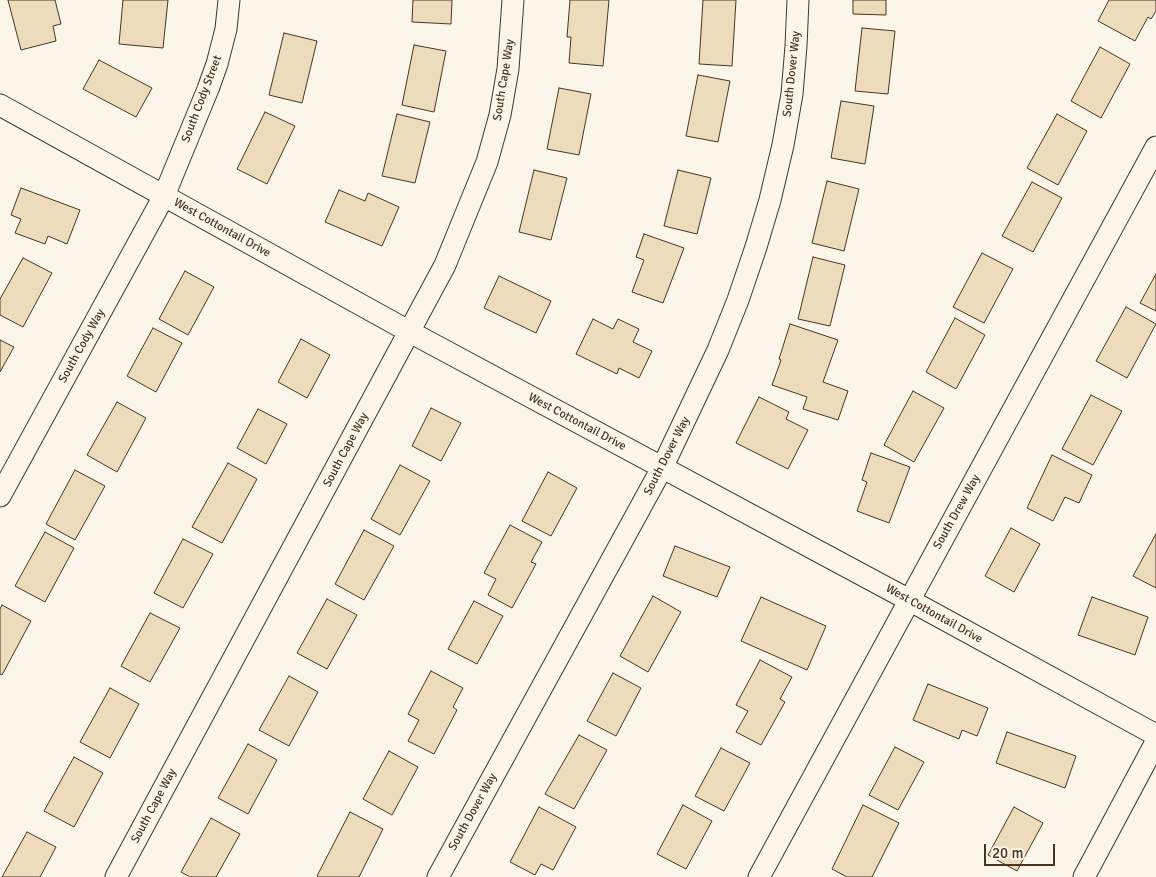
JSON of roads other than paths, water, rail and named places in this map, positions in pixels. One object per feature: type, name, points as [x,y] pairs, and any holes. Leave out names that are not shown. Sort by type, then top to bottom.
[{"type":"street","name":"South Cody Street","points":[[164,196],[217,64],[226,29],[229,0]]},
{"type":"street","name":"South Cape Way","points":[[116,877],[445,265],[487,162],[500,115],[508,68],[513,0]]},
{"type":"street","name":"South Dover Way","points":[[438,877],[662,468],[718,350],[756,247],[783,146],[792,94],[798,0]]},
{"type":"street","name":"West Cottontail Drive","points":[[0,105],[410,332],[1156,735]]},
{"type":"street","name":"South Drew Way","points":[[759,877],[1156,147]]},
{"type":"street","name":"South Cody Way","points":[[0,496],[164,196]]},
{"type":"street","points":[[1084,877],[1156,742]]}]
